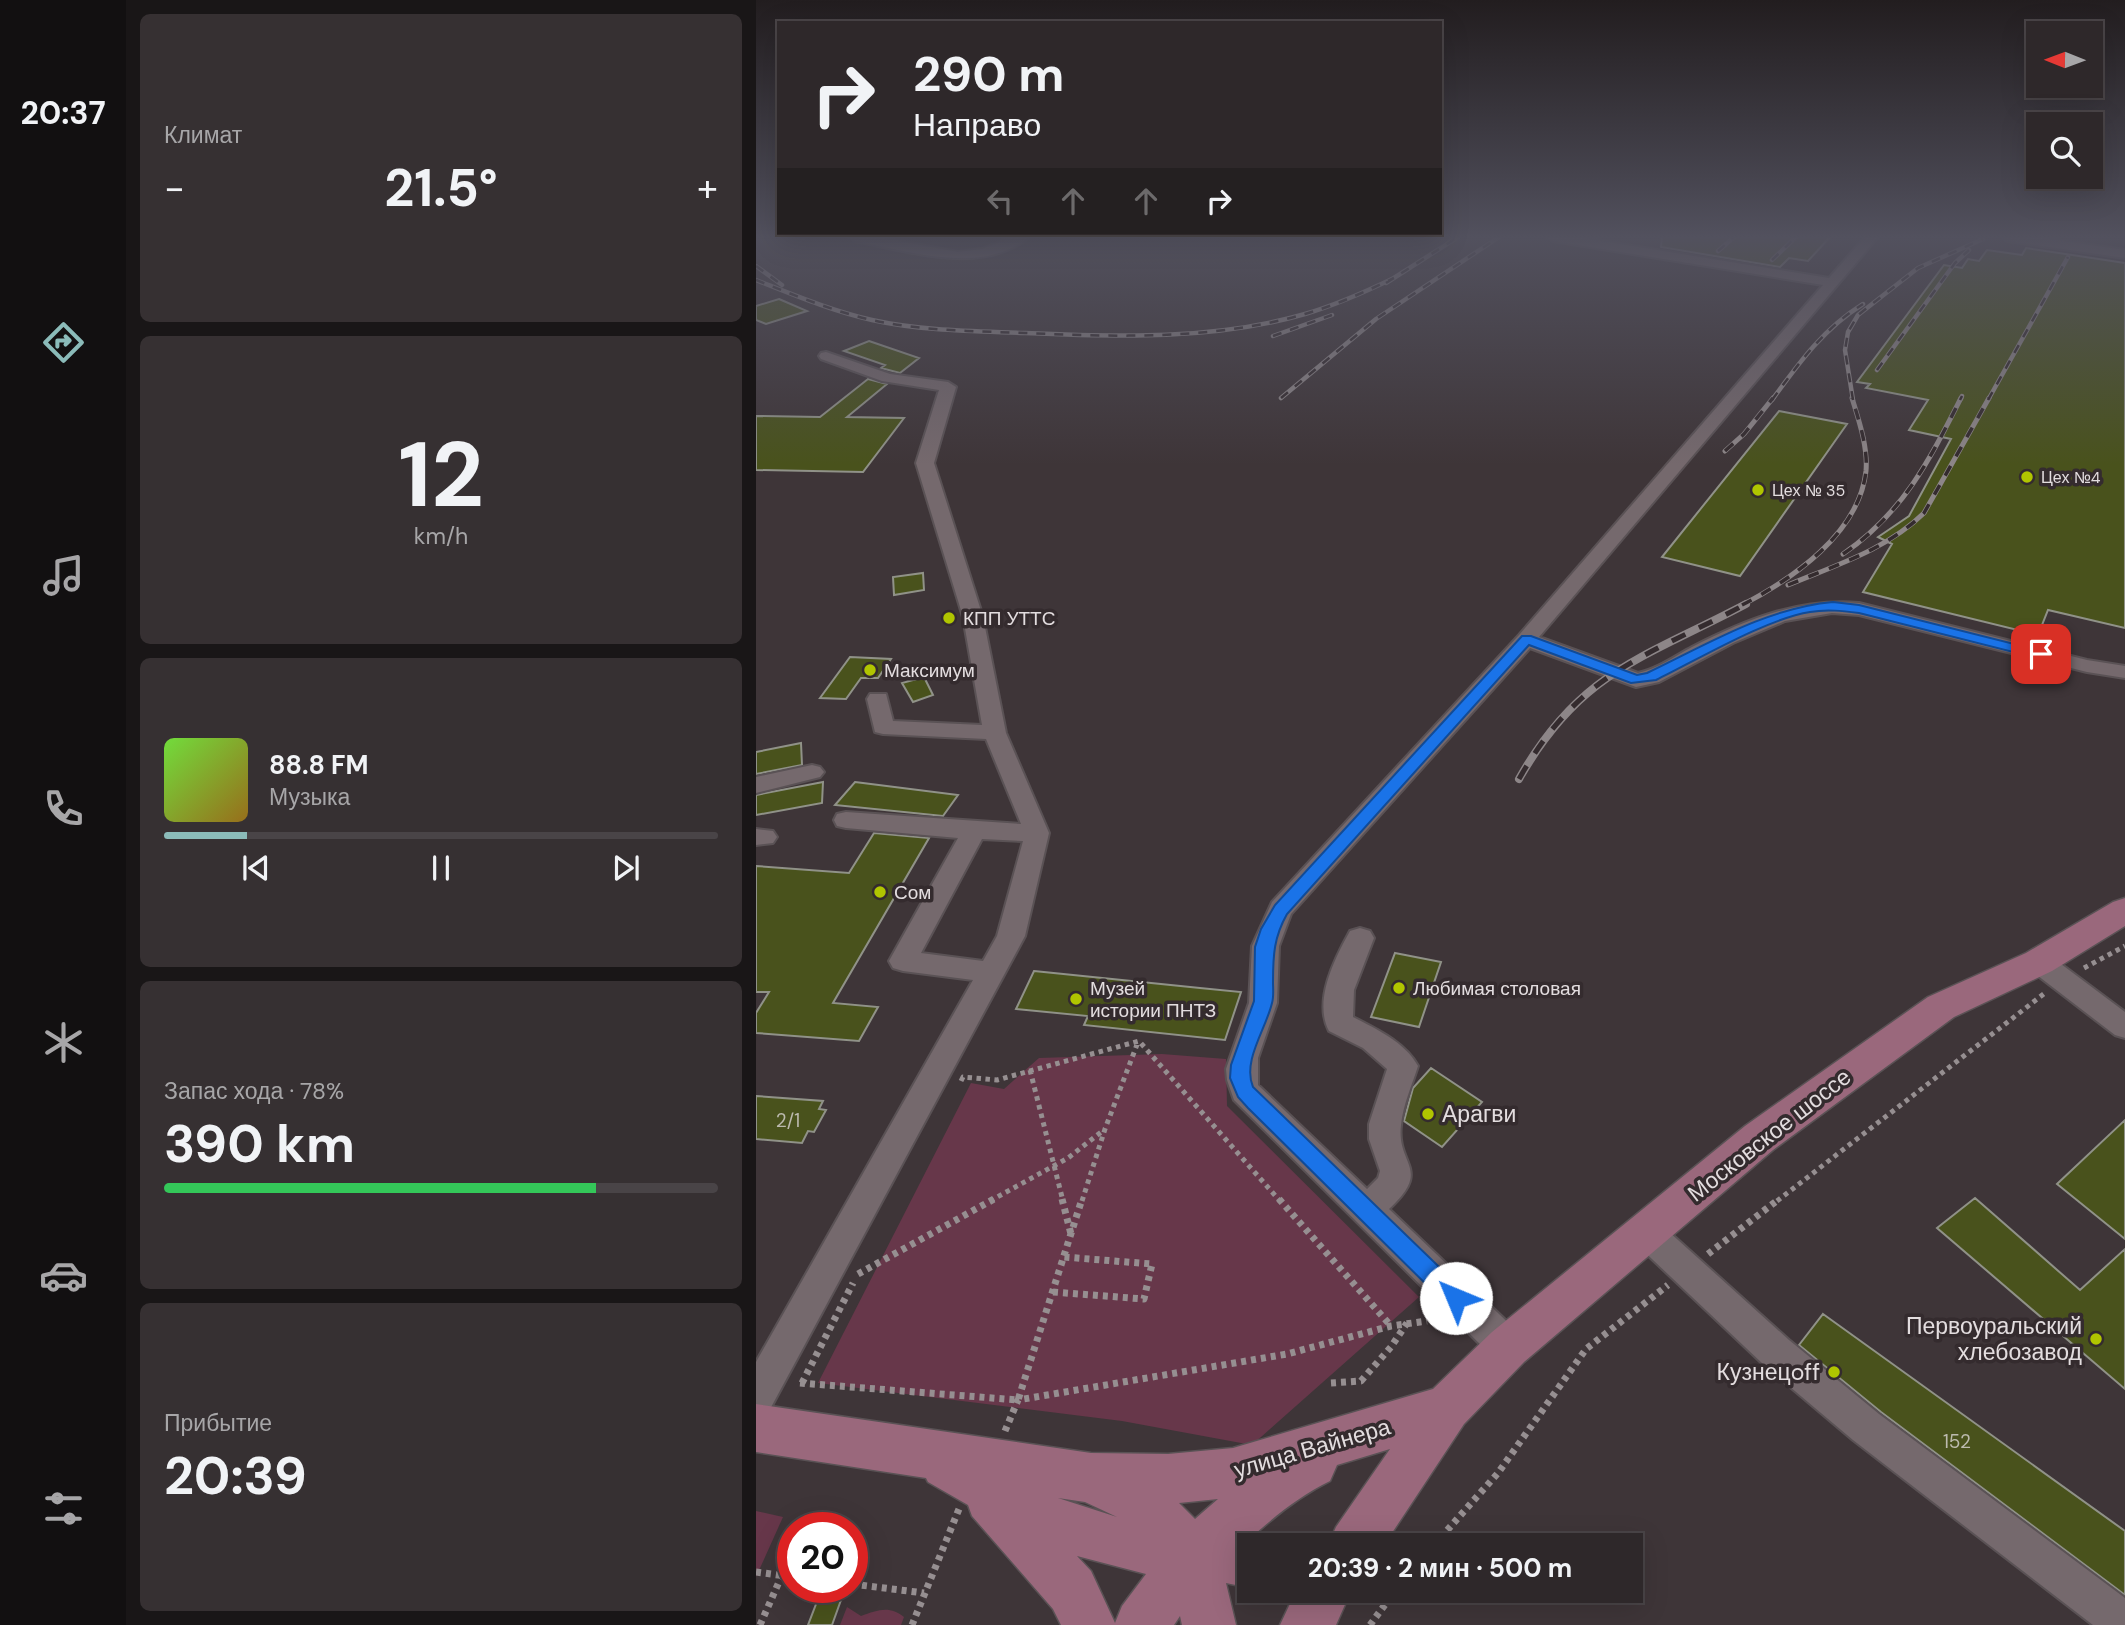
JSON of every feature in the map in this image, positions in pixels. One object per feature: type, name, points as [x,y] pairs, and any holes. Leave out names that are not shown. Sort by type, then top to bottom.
[{"type":"main road","name":"Московское шоссе","points":[[1447,1408],[1508,1347],[1759,1138],[1941,1007],[2050,971],[2125,911]]},
{"type":"main road","name":"улица Вайнера","points":[[981,1472],[1168,1479],[1233,1473],[1447,1408]]},
{"type":"main road","points":[[1362,1533],[1447,1408]]},
{"type":"main road","points":[[1141,1625],[1193,1555],[1264,1492],[1287,1476],[1447,1408]]},
{"type":"main road","name":"улица Вайнера","points":[[756,1428],[925,1454],[981,1472],[1081,1534],[1126,1545],[1237,1560]]},
{"type":"main road","points":[[981,1472],[1022,1532],[1072,1590],[1089,1625]]},
{"type":"main road","points":[[1091,1478],[1146,1505],[1193,1555],[1209,1625]]},
{"type":"main road","points":[[1307,1625],[1319,1603]]},
{"type":"lane","points":[[1508,1347],[1245,1091],[1240,1078],[1241,1065],[1264,1001],[1264,947],[1281,909],[1526,639],[1807,313]]},
{"type":"lane","points":[[756,1398],[1011,936],[1037,833],[995,733],[973,617],[925,463],[948,387],[887,377],[827,356]]},
{"type":"lane","points":[[1526,639],[1636,680],[1651,677],[1769,620],[1807,608],[1833,606],[1859,609],[2067,661],[2125,672]]},
{"type":"lane","points":[[878,699],[883,727],[995,733]]},
{"type":"lane","points":[[756,785],[812,772]]},
{"type":"lane","points":[[846,820],[974,831],[1037,833]]},
{"type":"lane","points":[[974,831],[902,961],[989,972]]},
{"type":"lane","points":[[1360,937],[1339,990],[1336,1006],[1339,1023],[1373,1040],[1403,1066],[1385,1124],[1385,1139],[1396,1171],[1393,1185],[1366,1210]]},
{"type":"lane","points":[[2050,971],[2125,1027]]},
{"type":"lane","points":[[1646,1232],[1776,1352],[1866,1427],[2125,1624]]},
{"type":"path","points":[[1445,1533],[1498,1474],[1586,1349],[1687,1270],[2050,971],[2125,946]]},
{"type":"path","points":[[963,1077],[997,1080],[1139,1041]]},
{"type":"path","points":[[912,1625],[924,1593],[981,1472],[1018,1400],[1105,1129],[1139,1041]]},
{"type":"path","points":[[1139,1041],[1391,1326]]},
{"type":"path","points":[[1030,1070],[1071,1235]]},
{"type":"path","points":[[858,1273],[1054,1166],[1105,1129]]},
{"type":"path","points":[[1053,1292],[1144,1299],[1152,1264],[1064,1257]]},
{"type":"path","points":[[802,1383],[1018,1400],[1287,1354],[1391,1326],[1427,1321]]},
{"type":"path","points":[[1331,1382],[1361,1381],[1407,1323]]},
{"type":"path","points":[[756,1572],[777,1574]]},
{"type":"path","points":[[760,1625],[777,1586]]},
{"type":"path","points":[[868,1586],[924,1593]]},
{"type":"path","points":[[1370,1625],[1386,1603]]},
{"type":"shaded area","points":[[1162,1054],[1226,1059],[1227,1106],[1419,1297],[1252,1445],[1122,1421],[818,1383],[971,1083],[1004,1089],[1039,1058]]},
{"type":"shaded area","points":[[756,1511],[777,1516],[777,1530],[756,1577]]},
{"type":"shaded area","points":[[847,1607],[861,1616],[888,1610],[904,1617],[901,1625],[840,1625]]},
{"type":"building","points":[[756,313],[801,313],[766,324],[756,320]]},
{"type":"building","name":"Цех №4","points":[[1908,313],[2125,313],[2125,628],[2048,610],[2038,635],[1863,592],[1892,544],[1878,537],[1909,516],[1951,439],[1909,430],[1928,400],[1866,388],[1870,384],[1857,382]]},
{"type":"building","points":[[869,341],[919,358],[900,373],[881,368],[885,365],[844,351]]},
{"type":"building","points":[[868,379],[887,384],[847,417],[904,418],[863,472],[756,470],[756,416],[820,417]]},
{"type":"building","name":"Цех № 35","points":[[1779,411],[1847,424],[1740,576],[1662,557]]},
{"type":"building","points":[[923,573],[924,590],[894,595],[893,577]]},
{"type":"building","points":[[850,657],[891,659],[878,678],[861,678],[846,699],[820,698]]},
{"type":"building","points":[[924,677],[933,695],[913,702],[902,683]]},
{"type":"building","points":[[801,743],[802,765],[756,774],[756,752]]},
{"type":"building","points":[[823,782],[822,803],[756,815],[756,795]]},
{"type":"building","points":[[855,782],[958,795],[943,816],[835,805]]},
{"type":"building","points":[[874,833],[929,838],[833,1003],[878,1007],[859,1041],[756,1033],[756,1013],[769,992],[756,992],[756,866],[849,873]]},
{"type":"building","points":[[1395,953],[1441,962],[1419,1027],[1371,1017]]},
{"type":"building","points":[[1034,971],[1241,992],[1225,1040],[1084,1025],[1088,1016],[1016,1009]]},
{"type":"building","points":[[1431,1068],[1482,1102],[1442,1147],[1404,1121],[1413,1088]]},
{"type":"building","points":[[756,1096],[823,1101],[819,1109],[826,1110],[814,1132],[808,1131],[802,1143],[756,1139]]},
{"type":"building","points":[[2125,1120],[2125,1239],[2057,1184]]},
{"type":"building","name":"Первоуральский хлебозавод","points":[[1975,1198],[2080,1290],[2125,1249],[2125,1389],[1937,1228]]},
{"type":"building","points":[[1823,1314],[2125,1531],[2125,1595],[1881,1412],[1799,1345]]},
{"type":"building","points":[[816,1603],[840,1603],[832,1625],[808,1625]]},
{"type":"railway","points":[[847,313],[891,324],[929,328],[1131,336],[1236,328],[1309,313]]},
{"type":"railway","points":[[1281,398],[1385,313]]},
{"type":"railway","points":[[1772,400],[1802,360],[1836,324],[1851,313]]},
{"type":"railway","points":[[1853,400],[1845,350],[1848,332],[1861,313]]},
{"type":"railway","points":[[1877,370],[1919,313]]},
{"type":"railway","points":[[1988,400],[2037,313]]},
{"type":"railway","points":[[1273,336],[1332,315]]},
{"type":"railway","points":[[1725,451],[1744,434],[1773,398]]},
{"type":"railway","points":[[1742,605],[1801,568],[1837,534],[1851,515],[1861,494],[1866,471],[1866,453],[1852,398]]},
{"type":"railway","points":[[1843,554],[1864,538],[1898,503],[1938,443],[1961,398]]},
{"type":"railway","points":[[1788,585],[1877,547],[1924,513],[1989,398]]},
{"type":"railway","points":[[1519,779],[1542,743],[1591,690],[1645,655],[1746,604]]},
{"type":"place","name":"Цех №4","points":[[2027,477]]},
{"type":"place","name":"Цех № 35","points":[[1758,490]]},
{"type":"place","name":"КПП УТТС","points":[[949,618]]},
{"type":"place","name":"Максимум","points":[[870,670]]},
{"type":"place","name":"Сом","points":[[880,892]]},
{"type":"place","name":"Любимая столовая","points":[[1399,988]]},
{"type":"place","name":"Музей истории ПНТЗ","points":[[1076,999]]},
{"type":"place","name":"Арагви","points":[[1428,1114]]},
{"type":"place","name":"Первоуральский хлебозавод","points":[[2096,1339]]},
{"type":"place","name":"Кузнецoff","points":[[1834,1372]]},
{"type":"route","points":[[1456,1298],[1255,1102],[1245,1091],[1240,1078],[1241,1065],[1264,1001],[1264,947],[1281,909],[1526,639],[1636,680],[1651,677],[1769,620],[1807,608],[1833,606],[1859,609],[2041,654]]}]
